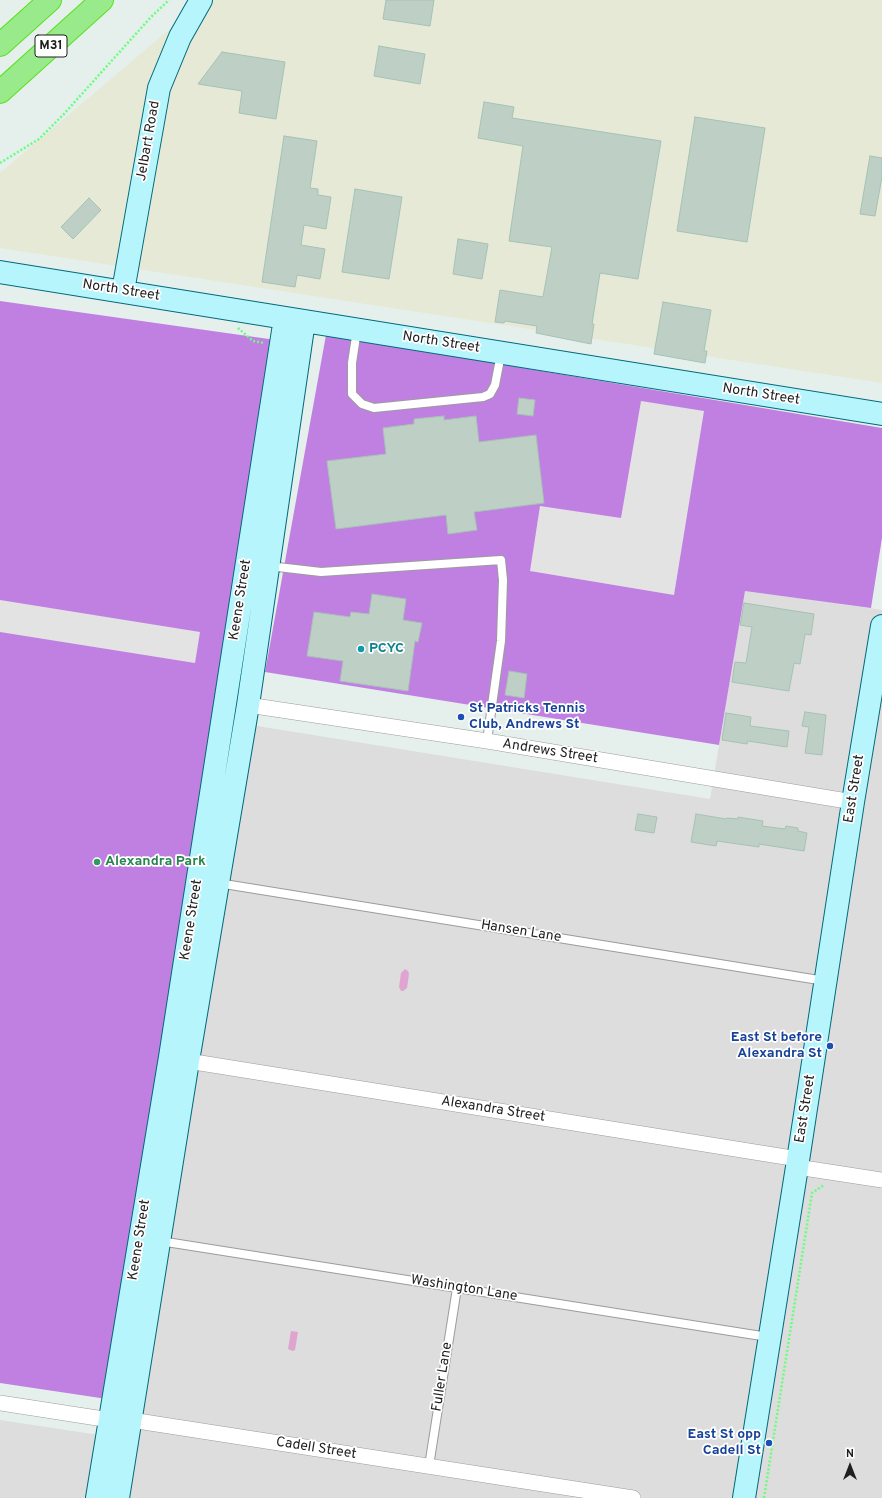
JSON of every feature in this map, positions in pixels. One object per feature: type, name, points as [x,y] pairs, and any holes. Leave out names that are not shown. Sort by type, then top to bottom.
[{"type":"highway","name":"M31","points":[[0,45],[50,0]]},
{"type":"highway","name":"M31","points":[[0,92],[102,0]]},
{"type":"street","name":"Jelbart Road","points":[[123,291],[159,88],[180,37],[202,0]]},
{"type":"street","name":"North Street","points":[[0,272],[882,414]]},
{"type":"street","name":"Keene Street","points":[[97,1498],[110,1420],[179,1059],[218,883],[248,705],[269,566],[294,320]]},
{"type":"street","name":"Keene Street","points":[[118,1498],[132,1420],[159,1241],[179,1059],[226,702],[294,320]]},
{"type":"street","name":"East Street","points":[[744,1498],[798,1163],[852,802],[882,626]]},
{"type":"street","points":[[226,702],[248,705]]},
{"type":"street","name":"Andrews Street","points":[[248,705],[487,741],[852,802]]},
{"type":"street","name":"Alexandra Street","points":[[179,1059],[798,1163],[827,1171],[882,1180]]},
{"type":"street","name":"Cadell Street","points":[[0,1403],[110,1420],[132,1420],[632,1498]]},
{"type":"lane","points":[[357,330],[352,363],[352,394],[362,404],[374,408],[483,397],[490,394],[495,385],[501,353]]},
{"type":"lane","points":[[269,566],[321,572],[501,560],[503,580],[501,641],[487,741]]},
{"type":"lane","name":"Hansen Lane","points":[[218,883],[825,981]]},
{"type":"lane","name":"Washington Lane","points":[[159,1241],[769,1338]]},
{"type":"lane","name":"Fuller Lane","points":[[429,1466],[457,1288]]},
{"type":"path","points":[[0,163],[39,139],[151,16],[169,0]]},
{"type":"path","points":[[764,1498],[812,1193],[824,1186],[827,1171]]},
{"type":"shaded area","points":[[204,0],[882,0],[882,383],[0,248],[0,173]]},
{"type":"shaded area","name":"Alexandra Park","points":[[0,301],[276,340],[107,1399],[0,1383]]},
{"type":"shaded area","points":[[326,335],[882,428],[882,538],[871,608],[745,591],[719,745],[265,672]]},
{"type":"shaded area","points":[[641,401],[704,411],[674,595],[530,571],[540,506],[621,518]]},
{"type":"shaded area","points":[[745,590],[882,610],[882,1498],[0,1498],[0,1420],[139,1441],[251,725],[710,799]]},
{"type":"shaded area","points":[[0,600],[200,632],[195,663],[0,632]]},
{"type":"shaded area","points":[[405,969],[409,974],[407,988],[401,991],[399,987],[401,973]]},
{"type":"shaded area","points":[[291,1331],[298,1332],[295,1350],[293,1351],[288,1349]]},
{"type":"building","points":[[386,0],[434,0],[430,26],[383,19]]},
{"type":"building","points":[[379,46],[425,54],[420,84],[374,76]]},
{"type":"building","points":[[222,52],[285,62],[276,119],[239,113],[242,91],[198,84]]},
{"type":"building","points":[[484,102],[514,107],[512,118],[661,141],[638,279],[600,273],[592,324],[594,324],[591,344],[536,333],[537,326],[505,321],[504,323],[495,322],[500,290],[543,297],[552,247],[509,241],[523,146],[478,138]]},
{"type":"building","points":[[695,117],[765,128],[747,242],[677,231]]},
{"type":"building","points":[[284,136],[317,141],[310,188],[318,189],[318,195],[331,197],[326,229],[304,225],[301,245],[325,249],[320,279],[297,275],[295,287],[262,282]]},
{"type":"building","points":[[870,156],[882,158],[882,177],[875,216],[860,214]]},
{"type":"building","points":[[355,189],[402,197],[389,279],[342,272]]},
{"type":"building","points":[[89,198],[101,210],[73,239],[61,227]]},
{"type":"building","points":[[458,239],[488,244],[482,279],[453,274]]},
{"type":"building","points":[[663,302],[711,310],[704,351],[707,351],[705,363],[654,354]]},
{"type":"building","points":[[519,398],[535,400],[533,416],[517,414]]},
{"type":"building","points":[[444,416],[444,420],[476,416],[479,442],[536,435],[544,503],[474,512],[477,530],[448,534],[446,515],[336,529],[327,461],[386,454],[383,428],[414,424],[414,419]]},
{"type":"building","name":"PCYC","points":[[372,594],[406,599],[403,620],[422,623],[418,642],[415,641],[408,691],[340,681],[343,661],[307,656],[314,612],[350,617],[351,612],[369,614]]},
{"type":"building","points":[[744,603],[814,614],[811,635],[805,634],[800,664],[794,663],[789,691],[732,682],[735,662],[746,663],[752,627],[740,625]]},
{"type":"building","points":[[509,671],[527,674],[524,698],[505,695]]},
{"type":"building","points":[[805,712],[826,715],[822,755],[805,753],[809,727],[802,726]]},
{"type":"building","points":[[726,713],[751,717],[750,726],[789,731],[787,747],[748,741],[747,744],[722,740]]},
{"type":"building","points":[[638,814],[657,817],[654,833],[635,830]]},
{"type":"building","points":[[696,814],[726,819],[738,819],[738,817],[763,821],[762,826],[785,829],[786,826],[798,828],[798,831],[807,833],[804,851],[759,844],[759,847],[717,841],[716,846],[691,842]]},
{"type":"place","name":"PCYC","points":[[361,649]]},
{"type":"place","name":"St Patricks Tennis Club, Andrews St","points":[[461,717]]},
{"type":"place","name":"Alexandra Park","points":[[97,862]]},
{"type":"place","name":"East St before Alexandra St","points":[[830,1046]]},
{"type":"place","name":"East St opp Cadell St","points":[[769,1443]]}]
